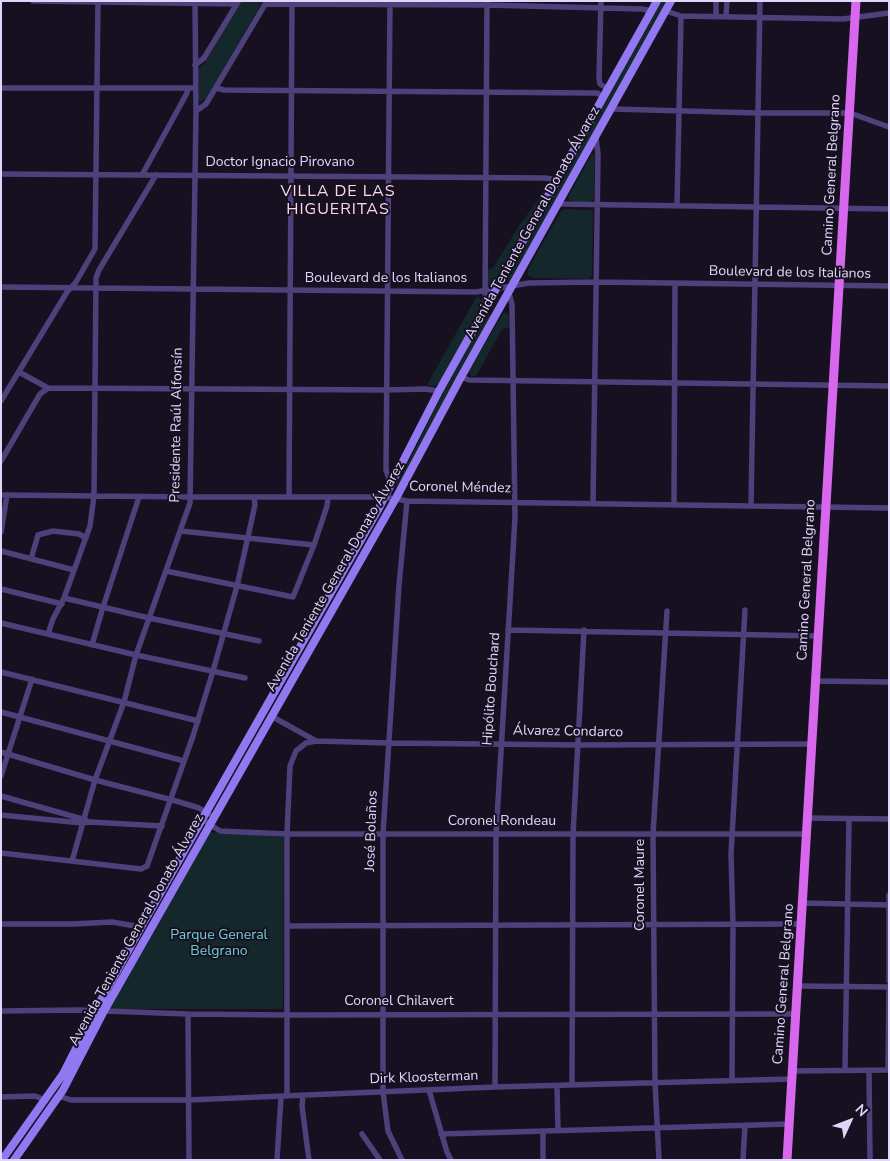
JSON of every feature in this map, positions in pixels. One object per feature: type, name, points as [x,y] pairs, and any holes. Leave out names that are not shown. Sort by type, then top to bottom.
[{"type":"main road","name":"Avenida Teniente General Donato Álvarez","points":[[2,1160],[63,1074],[141,927],[392,485],[438,391],[497,289],[657,1]]},
{"type":"main road","name":"Avenida Teniente General Donato Álvarez","points":[[14,1160],[59,1096],[104,1011],[211,821],[396,498],[461,377],[671,1]]},
{"type":"main road","name":"Camino General Belgrano","points":[[787,1160],[856,1]]},
{"type":"street","points":[[33,1],[237,2]]},
{"type":"street","points":[[716,1],[716,16]]},
{"type":"street","points":[[726,1],[726,16]]},
{"type":"street","points":[[751,505],[760,1]]},
{"type":"street","points":[[1,400],[94,252],[96,244],[98,2]]},
{"type":"street","name":"Presidente Raúl Alfonsín","points":[[72,861],[82,821],[124,702],[136,655],[181,531],[191,497],[192,290],[196,111],[191,88],[194,65],[195,2]]},
{"type":"street","points":[[194,65],[204,58],[237,2]]},
{"type":"street","points":[[196,111],[206,104],[267,2],[601,4],[651,11]]},
{"type":"street","points":[[289,497],[293,90],[292,3]]},
{"type":"street","points":[[390,3],[386,470],[387,477],[392,485]]},
{"type":"street","points":[[484,309],[487,3]]},
{"type":"street","points":[[596,93],[600,84],[601,4]]},
{"type":"street","points":[[666,11],[681,16],[855,18],[889,13]]},
{"type":"street","points":[[677,206],[681,16]]},
{"type":"street","points":[[600,84],[608,89]]},
{"type":"street","points":[[1,88],[191,88]]},
{"type":"street","points":[[142,175],[191,88]]},
{"type":"street","points":[[216,88],[224,90],[596,93],[604,97]]},
{"type":"street","points":[[612,109],[850,113],[889,127]]},
{"type":"street","points":[[593,503],[598,154],[596,138]]},
{"type":"street","name":"Doctor Ignacio Pirovano","points":[[1,174],[389,176],[545,178],[558,180]]},
{"type":"street","points":[[48,634],[53,619],[63,601],[90,526],[94,496],[96,278],[156,174]]},
{"type":"street","points":[[559,204],[889,209]]},
{"type":"street","name":"Boulevard de los Italianos","points":[[1,287],[484,292],[529,283],[595,282],[839,287],[889,286]]},
{"type":"street","points":[[674,505],[675,284]]},
{"type":"street","name":"Hipólito Bouchard","points":[[495,1087],[496,835],[515,502],[512,300],[509,294]]},
{"type":"street","points":[[19,372],[46,389],[425,389],[438,391]]},
{"type":"street","points":[[461,377],[469,380],[514,381],[889,386]]},
{"type":"street","points":[[1,386],[10,386]]},
{"type":"street","points":[[1,461],[46,389]]},
{"type":"street","points":[[1,532],[4,495]]},
{"type":"street","name":"Coronel Méndez","points":[[4,495],[385,497],[407,501],[889,508]]},
{"type":"street","points":[[92,645],[139,497]]},
{"type":"street","points":[[1,853],[141,869],[147,866],[198,721],[213,671],[237,586],[255,505],[254,497]]},
{"type":"street","points":[[166,571],[292,597],[295,595],[314,545],[328,498]]},
{"type":"street","name":"José Bolaños","points":[[402,1160],[388,1132],[383,1092],[383,834],[399,585],[407,501]]},
{"type":"street","points":[[31,559],[38,535],[53,531],[79,534],[86,538]]},
{"type":"street","points":[[181,531],[314,545]]},
{"type":"street","points":[[1,551],[74,570]]},
{"type":"street","points":[[1,589],[103,607],[260,641]]},
{"type":"street","points":[[732,1080],[733,925],[731,854],[736,745],[746,610]]},
{"type":"street","name":"Coronel Maure","points":[[659,1160],[655,1082],[653,834],[667,611]]},
{"type":"street","points":[[1,623],[136,655],[245,678]]},
{"type":"street","points":[[508,630],[818,636]]},
{"type":"street","points":[[572,1085],[573,835],[584,630]]},
{"type":"street","points":[[1,672],[198,721]]},
{"type":"street","points":[[1,776],[32,679]]},
{"type":"street","points":[[815,681],[889,682]]},
{"type":"street","points":[[1,712],[184,761]]},
{"type":"street","name":"Álvarez Condarco","points":[[271,716],[316,741],[578,745],[811,744]]},
{"type":"street","points":[[277,1160],[284,1096],[287,834],[290,766],[296,751],[302,746],[316,741]]},
{"type":"street","points":[[1,752],[171,800],[204,815],[211,821]]},
{"type":"street","points":[[1,796],[82,821]]},
{"type":"street","points":[[1,815],[162,826]]},
{"type":"street","points":[[807,818],[889,819]]},
{"type":"street","points":[[845,1070],[849,819]]},
{"type":"street","name":"Coronel Rondeau","points":[[211,821],[220,831],[287,834],[807,834]]},
{"type":"street","points":[[889,895],[889,981]]},
{"type":"street","points":[[803,903],[889,905]]},
{"type":"street","points":[[1,924],[112,922],[141,927]]},
{"type":"street","points":[[287,926],[383,924],[496,926],[801,924]]},
{"type":"street","points":[[798,986],[889,988],[888,1070]]},
{"type":"street","name":"Coronel Chilavert","points":[[1,1011],[286,1015],[796,1014]]},
{"type":"street","points":[[188,1014],[189,1160]]},
{"type":"street","name":"Dirk Kloosterman","points":[[59,1096],[71,1100],[189,1100],[495,1087],[732,1080],[845,1070],[888,1070]]},
{"type":"street","points":[[869,1071],[870,1160]]},
{"type":"street","points":[[557,1086],[558,1130]]},
{"type":"street","points":[[429,1090],[441,1134],[451,1160]]},
{"type":"street","points":[[1,1097],[35,1096],[45,1100]]},
{"type":"street","points":[[303,1096],[302,1106],[309,1160]]},
{"type":"street","points":[[441,1134],[789,1124]]},
{"type":"street","points":[[743,1160],[745,1125]]},
{"type":"street","points":[[543,1131],[543,1160]]},
{"type":"street","points":[[362,1134],[380,1160]]},
{"type":"green space","points":[[241,1],[263,1],[207,97],[201,102],[199,100],[198,69],[204,64]]},
{"type":"green space","points":[[660,1],[667,1],[511,283],[509,282],[506,280],[507,278]]},
{"type":"green space","points":[[592,154],[595,155],[594,198],[590,203],[570,201],[568,197]]},
{"type":"green space","points":[[546,183],[549,183],[550,186],[495,284],[490,287],[488,286],[487,270],[493,268],[519,226],[540,197]]},
{"type":"green space","points":[[564,209],[593,210],[592,275],[589,279],[534,278],[528,276],[528,269],[561,211]]},
{"type":"green space","points":[[477,296],[481,299],[482,308],[440,383],[435,386],[428,386],[428,383]]},
{"type":"green space","points":[[504,312],[509,315],[509,328],[502,329],[476,376],[472,376],[468,372]]},
{"type":"green space","points":[[489,313],[490,318],[397,489],[396,487],[443,393],[486,315]]},
{"type":"green space","name":"Parque General Belgrano","points":[[208,832],[284,837],[283,1009],[107,1009]]},
{"type":"district","name":"VILLA DE LAS HIGUERITAS","points":[[338,201]]}]
